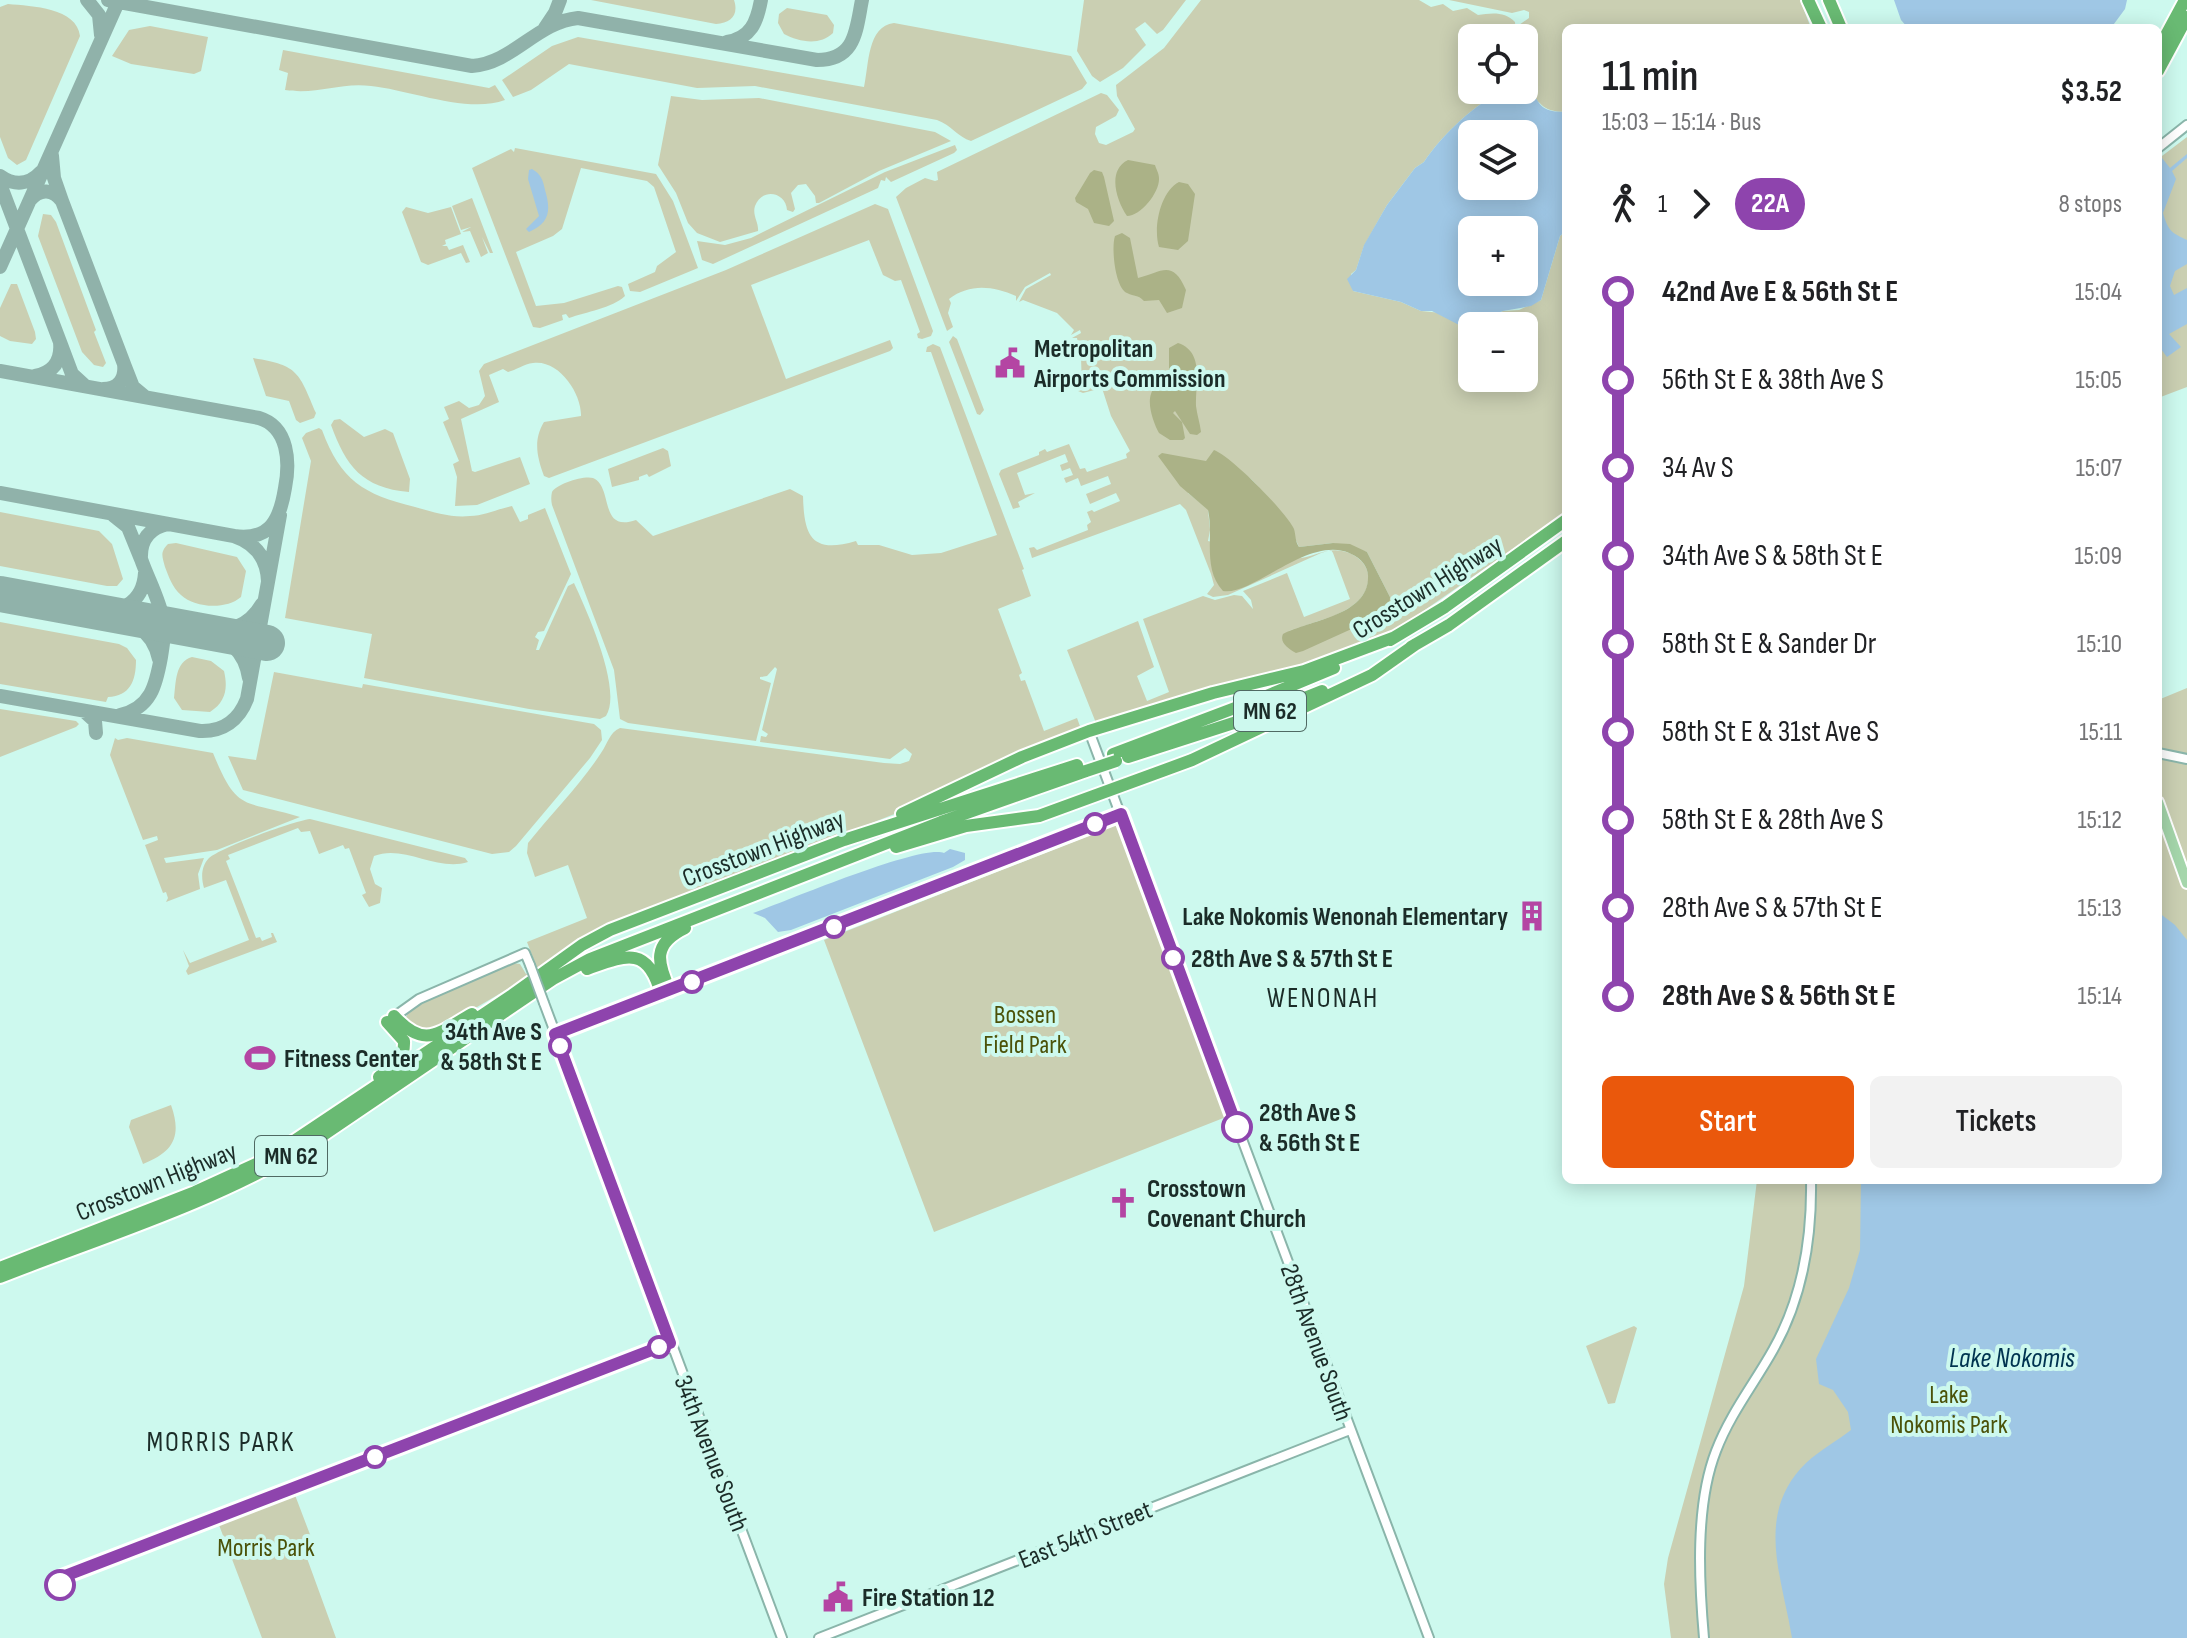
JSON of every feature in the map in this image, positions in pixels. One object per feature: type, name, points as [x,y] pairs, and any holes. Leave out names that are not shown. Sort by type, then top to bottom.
[{"type":"highway","points":[[1806,0],[1812,24]]},
{"type":"highway","points":[[1806,0],[1819,24]]},
{"type":"highway","points":[[2162,35],[2185,1]]},
{"type":"highway","points":[[2162,59],[2185,1]]},
{"type":"highway","points":[[1830,2],[1841,24]]},
{"type":"highway","points":[[2162,61],[2187,17]]},
{"type":"highway","name":"Crosstown Highway","points":[[1115,757],[1289,687],[1395,637],[1445,607],[1562,523]]},
{"type":"highway","name":"Crosstown Highway","points":[[0,1268],[195,1192],[267,1159],[582,945],[610,930],[844,840],[1319,692],[1416,644],[1562,544]]},
{"type":"highway","points":[[844,840],[1022,757],[1089,731],[1213,693],[1304,671],[1395,637]]},
{"type":"highway","points":[[843,860],[862,858],[966,826],[1039,816],[1112,790],[1237,740],[1372,675],[1416,644]]},
{"type":"highway","name":"Crosstown Highway","points":[[0,1277],[217,1194],[265,1172],[553,979],[590,959],[1085,767]]},
{"type":"highway","points":[[666,992],[658,961],[662,946],[674,933],[759,893]]},
{"type":"highway","points":[[553,979],[629,956],[650,964],[666,992]]},
{"type":"highway","points":[[391,1019],[412,1033],[427,1036],[511,996]]},
{"type":"highway","points":[[299,1140],[400,1060],[404,1041],[391,1019]]},
{"type":"main road","points":[[2162,813],[2187,883]]},
{"type":"street","points":[[2162,145],[2187,125]]},
{"type":"street","name":"28th Avenue South","points":[[1089,731],[1429,1638]]},
{"type":"street","points":[[2162,754],[2187,759]]},
{"type":"street","points":[[555,1034],[1121,814]]},
{"type":"street","name":"34th Avenue South","points":[[391,1019],[419,999],[525,953],[782,1638]]},
{"type":"street","points":[[1704,1638],[1702,1542],[1705,1495],[1711,1468],[1727,1425],[1773,1350],[1794,1301],[1808,1240],[1811,1184]]},
{"type":"street","name":"East 54th Street","points":[[819,1638],[1350,1430]]},
{"type":"green space","points":[[591,0],[734,0],[735,10],[730,20],[716,24]]},
{"type":"green space","points":[[1084,0],[1186,0],[1157,34],[1145,22],[1135,29],[1146,45],[1123,68],[1100,82],[1092,76],[1077,51]]},
{"type":"green space","points":[[1201,0],[1419,0],[1431,7],[1443,4],[1453,11],[1467,8],[1478,15],[1493,13],[1511,18],[1515,24],[1458,24],[1458,104],[1482,104],[1458,120],[1424,162],[1415,168],[1387,205],[1364,246],[1356,270],[1351,274],[1353,291],[1401,302],[1421,311],[1458,315],[1458,392],[1538,392],[1538,312],[1500,312],[1519,310],[1541,300],[1562,234],[1562,515],[1396,630],[1332,657],[1096,723],[1067,650],[1138,621],[1154,667],[1137,676],[1147,701],[1169,692],[1143,619],[1203,596],[1215,600],[1242,596],[1253,609],[1251,600],[1243,591],[1287,573],[1304,617],[1350,599],[1331,551],[1355,556],[1365,565],[1368,574],[1367,587],[1361,598],[1331,617],[1390,597],[1367,552],[1333,543],[1299,547],[1286,518],[1234,465],[1188,493],[1208,509],[1208,541],[1293,558],[1328,551],[1228,595],[1213,597],[1207,594],[1214,585],[1211,574],[1186,510],[1180,504],[1032,558],[1029,548],[1037,550],[1088,530],[1087,525],[1091,522],[1087,512],[1120,501],[1116,493],[1090,504],[1086,494],[1111,484],[1108,476],[1081,486],[1078,478],[1066,483],[1064,478],[1073,475],[1070,468],[1062,471],[1060,465],[1068,462],[1065,454],[1017,473],[1025,495],[1035,493],[1018,502],[1020,507],[1013,509],[999,474],[1001,470],[1039,455],[1045,449],[1047,452],[1069,444],[1080,469],[1085,468],[1087,472],[1127,458],[1126,454],[1130,451],[1111,416],[1102,388],[1083,393],[1078,391],[1082,389],[1081,357],[1077,338],[1072,338],[1081,333],[1080,330],[1071,335],[1074,330],[1057,313],[1023,300],[1019,302],[1026,289],[1050,273],[1025,287],[1016,301],[1016,296],[990,288],[973,288],[957,294],[949,299],[948,313],[953,327],[947,331],[896,197],[925,178],[938,180],[937,172],[1101,93],[1107,95],[1119,110],[1116,116],[1096,127],[1099,143],[1106,145],[1135,129],[1117,96],[1116,85],[1164,48]]},
{"type":"green space","points":[[1449,0],[1800,0],[1809,24],[1562,24],[1562,112],[1545,108],[1538,102],[1538,24],[1520,24],[1529,18],[1529,12],[1512,13]]},
{"type":"green space","points":[[8,4],[62,14],[71,19],[80,36],[26,160],[17,165],[8,158],[0,137],[0,7]]},
{"type":"green space","points":[[787,8],[827,15],[834,25],[833,33],[822,40],[809,41],[784,34],[778,23],[779,14]]},
{"type":"green space","points":[[894,23],[1071,56],[1087,83],[1082,89],[971,141],[937,120],[755,86],[697,88],[569,64],[531,90],[513,97],[502,80],[552,46],[578,37],[864,87],[874,39],[885,26]]},
{"type":"green space","points":[[150,26],[208,37],[201,71],[194,74],[131,64],[112,56],[129,30]]},
{"type":"green space","points":[[283,50],[489,88],[495,85],[505,100],[490,104],[457,103],[360,85],[308,91],[285,90],[288,73],[279,70]]},
{"type":"green space","points":[[671,96],[702,100],[759,98],[935,132],[951,141],[879,171],[819,203],[816,203],[806,184],[798,185],[791,193],[793,212],[787,210],[783,199],[778,196],[763,196],[754,209],[758,231],[720,242],[697,233],[688,223],[676,193],[658,165]]},
{"type":"green space","points":[[2187,137],[2187,387],[2162,396],[2162,156]]},
{"type":"green space","points":[[955,145],[957,150],[954,153],[891,182],[886,177],[878,188],[713,264],[702,260],[697,241],[725,245],[751,238],[885,172]]},
{"type":"green space","points":[[515,148],[656,174],[673,201],[698,268],[640,292],[630,291],[628,284],[655,272],[657,266],[676,252],[654,187],[647,181],[581,168],[562,229],[516,252],[536,306],[564,303],[618,286],[622,287],[625,296],[613,304],[569,318],[566,314],[562,315],[563,320],[540,328],[533,327],[472,168],[511,149],[514,152]]},
{"type":"green space","points":[[1128,160],[1155,165],[1159,178],[1149,202],[1138,212],[1127,216],[1117,194],[1116,178],[1121,165]]},
{"type":"green space","points":[[1094,170],[1102,172],[1104,177],[1114,221],[1109,226],[1094,223],[1088,209],[1076,202],[1075,198]]},
{"type":"green space","points":[[1179,182],[1188,184],[1195,194],[1188,241],[1178,250],[1159,247],[1157,230],[1160,211],[1167,194]]},
{"type":"green space","points":[[472,198],[493,253],[490,253],[482,237],[488,253],[481,257],[470,231],[462,232],[471,227],[461,230],[452,206]]},
{"type":"green space","points":[[875,204],[888,209],[933,331],[931,336],[918,338],[920,332],[901,280],[895,281],[883,275],[869,240],[751,285],[786,379],[890,340],[893,348],[890,351],[549,478],[544,476],[538,455],[537,442],[541,429],[544,422],[581,416],[578,398],[567,380],[552,366],[533,363],[508,372],[503,369],[489,375],[499,402],[461,419],[472,471],[520,457],[530,484],[477,505],[455,506],[457,477],[453,464],[459,461],[443,422],[449,419],[444,407],[459,401],[469,408],[479,405],[485,396],[479,371],[484,364],[726,270]]},
{"type":"green space","points":[[406,207],[428,213],[451,207],[461,234],[445,240],[446,244],[442,246],[447,246],[449,250],[463,245],[470,262],[466,263],[461,253],[428,265],[421,262],[402,212]]},
{"type":"green space","points":[[43,214],[51,215],[56,222],[96,330],[94,332],[106,363],[103,367],[94,365],[82,352],[38,236]]},
{"type":"green space","points":[[1122,233],[1130,238],[1138,278],[1165,270],[1176,274],[1181,280],[1186,290],[1182,308],[1167,313],[1159,300],[1144,301],[1123,290],[1115,267],[1114,249],[1115,236]]},
{"type":"green space","points":[[11,284],[17,284],[35,332],[36,339],[32,344],[10,341],[0,336],[0,308]]},
{"type":"green space","points":[[953,336],[957,339],[984,410],[980,415],[949,342]]},
{"type":"green space","points":[[1178,343],[1186,347],[1195,361],[1196,406],[1201,432],[1190,434],[1175,411],[1173,413],[1182,422],[1185,438],[1170,440],[1157,429],[1150,398],[1159,375],[1169,371],[1169,348]]},
{"type":"green space","points":[[933,344],[940,347],[1024,569],[1031,596],[998,609],[1022,673],[1019,675],[1021,681],[1025,680],[1044,731],[1077,718],[1081,729],[897,813],[622,922],[443,1027],[426,1033],[405,1020],[408,1012],[421,1004],[513,963],[520,964],[526,974],[537,968],[527,942],[587,918],[568,865],[535,877],[527,853],[528,843],[585,776],[616,730],[620,728],[884,763],[909,761],[912,754],[905,748],[890,759],[760,742],[761,736],[768,734],[762,730],[775,667],[767,676],[760,677],[771,683],[756,741],[628,723],[620,719],[614,670],[551,497],[552,492],[564,483],[593,478],[603,490],[611,515],[616,520],[636,520],[653,536],[790,489],[803,496],[806,522],[813,539],[829,545],[856,541],[858,545],[879,545],[912,555],[941,553],[997,535],[931,352],[926,352],[927,347]]},
{"type":"green space","points":[[253,358],[280,364],[295,373],[316,413],[314,418],[300,423],[289,401],[266,396]]},
{"type":"green space","points":[[340,419],[364,437],[385,429],[393,433],[410,479],[409,492],[379,486],[358,472],[343,452],[331,425],[334,420]]},
{"type":"green space","points":[[319,428],[346,473],[356,483],[381,497],[456,516],[480,515],[512,506],[520,522],[545,508],[571,574],[544,631],[538,632],[535,637],[539,640],[536,650],[539,650],[568,586],[574,583],[607,669],[610,704],[606,716],[600,719],[529,709],[364,678],[372,634],[285,618],[311,461],[302,438]]},
{"type":"green space","points":[[663,448],[668,451],[671,466],[649,477],[647,474],[639,480],[612,487],[608,469]]},
{"type":"green space","points":[[1214,450],[1245,473],[1281,510],[1294,529],[1299,547],[1350,544],[1367,552],[1390,597],[1389,612],[1303,651],[1296,653],[1284,643],[1283,634],[1336,615],[1359,600],[1366,589],[1367,570],[1360,559],[1343,551],[1311,554],[1248,585],[1223,591],[1211,562],[1208,510],[1180,486],[1158,456],[1162,453],[1206,461]]},
{"type":"green space","points":[[0,512],[99,531],[112,544],[123,579],[117,586],[107,586],[0,566]]},
{"type":"green space","points":[[176,543],[237,557],[246,571],[241,597],[227,604],[211,606],[194,603],[181,595],[171,582],[163,557],[168,544]]},
{"type":"green space","points":[[0,622],[119,644],[127,648],[136,660],[133,681],[122,694],[108,697],[106,702],[0,684]]},
{"type":"green space","points":[[192,657],[211,661],[224,671],[224,694],[220,704],[210,712],[182,710],[174,698],[179,668]]},
{"type":"green space","points":[[274,672],[362,688],[363,684],[594,724],[601,730],[602,740],[516,846],[509,852],[492,854],[243,790],[228,756],[256,760]]},
{"type":"green space","name":"Lake Nokomis","points":[[2187,688],[2187,1638],[1671,1638],[1664,1584],[1668,1558],[1744,1286],[1757,1184],[2162,1184],[2162,698]]},
{"type":"green space","points":[[0,709],[76,721],[79,724],[0,757]]},
{"type":"green space","points":[[115,738],[213,753],[229,786],[244,801],[300,817],[217,850],[164,858],[166,863],[204,858],[198,874],[200,889],[166,902],[166,892],[163,893],[145,845],[158,840],[157,836],[143,840],[110,755]]},
{"type":"green space","points":[[310,819],[465,858],[468,862],[444,864],[397,853],[374,856],[370,869],[375,884],[382,888],[380,903],[369,907],[362,895],[366,893],[349,848],[345,849],[343,845],[319,854],[310,831],[301,832],[298,828],[228,855],[230,859],[226,861],[256,938],[260,937],[262,941],[272,937],[273,933],[277,942],[188,975],[186,971],[189,966],[183,950],[190,963],[249,940],[226,880],[204,888],[202,872],[206,861],[216,853],[242,842]]},
{"type":"green space","name":"Bossen Field Park","points":[[1116,825],[1226,1117],[934,1232],[824,940]]},
{"type":"green space","points":[[171,1105],[176,1126],[173,1142],[162,1154],[143,1164],[129,1127],[131,1120]]},
{"type":"green space","points":[[1634,1326],[1637,1328],[1615,1403],[1608,1404],[1586,1346]]},
{"type":"green space","name":"Morris Park","points":[[295,1495],[314,1545],[304,1550],[336,1638],[262,1638],[219,1525]]},
{"type":"water","points":[[1894,0],[2127,0],[2125,9],[2114,24],[1904,24]]},
{"type":"water","points":[[1538,102],[1548,110],[1562,112],[1562,234],[1541,300],[1531,306],[1500,312],[1458,312],[1458,324],[1432,311],[1421,311],[1401,302],[1353,291],[1347,279],[1356,270],[1364,245],[1387,205],[1415,168],[1458,124],[1458,200],[1538,200],[1538,120],[1462,120],[1482,104],[1538,104]]},
{"type":"water","points":[[2187,154],[2187,158],[2172,171],[2176,179],[2163,213],[2171,231],[2187,240],[2187,264],[2175,271],[2170,286],[2174,295],[2187,288],[2187,324],[2169,334],[2181,347],[2167,357],[2162,350],[2162,158],[2170,168]]},
{"type":"water","points":[[532,169],[542,180],[548,210],[545,220],[529,232],[526,229],[539,216],[528,179],[529,170]]},
{"type":"water","points":[[950,849],[965,853],[965,860],[791,930],[778,932],[765,918],[753,913],[881,865],[930,853],[944,853]]},
{"type":"water","name":"Lake Nokomis","points":[[2162,915],[2175,925],[2187,940],[2187,1638],[1792,1638],[1778,1569],[1776,1524],[1780,1503],[1790,1483],[1811,1458],[1851,1430],[1848,1412],[1833,1390],[1819,1384],[1816,1359],[1849,1288],[1860,1250],[1861,1184],[2162,1184]]},
{"type":"taxiway","points":[[87,0],[99,15],[101,35]]},
{"type":"taxiway","points":[[108,0],[472,66],[500,58],[550,27],[578,18],[817,60],[830,59],[840,55],[852,41],[862,0]]},
{"type":"taxiway","points":[[0,267],[119,0]]},
{"type":"taxiway","points":[[545,28],[560,0]]},
{"type":"taxiway","points":[[727,42],[742,37],[752,28],[761,0]]},
{"type":"taxiway","points":[[30,200],[38,193],[46,192],[55,194],[62,201],[54,178],[52,156]]},
{"type":"taxiway","points":[[0,176],[21,183],[32,180],[41,172]]},
{"type":"taxiway","points":[[0,184],[60,342]]},
{"type":"taxiway","points":[[62,201],[124,364]]},
{"type":"taxiway","points":[[35,376],[55,365],[60,342],[72,374],[84,385]]},
{"type":"taxiway","points":[[103,389],[120,382],[124,364],[133,387],[145,397]]},
{"type":"taxiway","points":[[0,371],[259,418],[269,423],[282,438],[287,457],[287,478],[280,509],[272,526],[265,531],[247,537],[234,536],[258,552],[268,581]]},
{"type":"taxiway","points":[[0,493],[234,536]]},
{"type":"taxiway","points":[[113,515],[128,527],[141,559],[147,536],[156,528],[168,524]]},
{"type":"taxiway","points":[[0,696],[200,731],[223,727],[235,719],[247,699],[280,515]]},
{"type":"taxiway","points":[[120,715],[139,707],[150,694],[157,677],[162,648],[163,619],[141,559]]},
{"type":"taxiway","points":[[145,573],[140,593],[128,605],[91,611],[134,624],[149,637],[159,659]]},
{"type":"taxiway","points":[[249,678],[244,660],[234,647],[204,631],[222,630],[244,623],[262,604]]},
{"type":"taxiway","points":[[84,711],[95,721],[96,733]]},
{"type":"runway","points":[[0,594],[267,643]]},
{"type":"bus line","name":"22A","points":[[60,1585],[57,1579],[670,1343],[555,1034],[994,863],[1121,814],[1237,1127]]},
{"type":"place","name":"Metropolitan Airports Commission","points":[[1010,363]]},
{"type":"place","name":"Lake Nokomis Wenonah Elementary","points":[[1532,916]]},
{"type":"place","name":"28th Ave S & 57th St E","points":[[1173,958]]},
{"type":"place","name":"34th Ave S & 58th St E","points":[[560,1046]]},
{"type":"place","name":"Fitness Center","points":[[260,1058]]},
{"type":"place","name":"28th Ave S & 56th St E","points":[[1237,1127]]},
{"type":"place","name":"Crosstown Covenant Church","points":[[1123,1203]]},
{"type":"place","name":"Fire Station 12","points":[[838,1597]]},
{"type":"district","name":"WENONAH","points":[[1323,997]]},
{"type":"district","name":"MORRIS PARK","points":[[221,1441]]},
{"type":"park label","name":"Lake Nokomis Park","points":[[1949,1409]]}]
